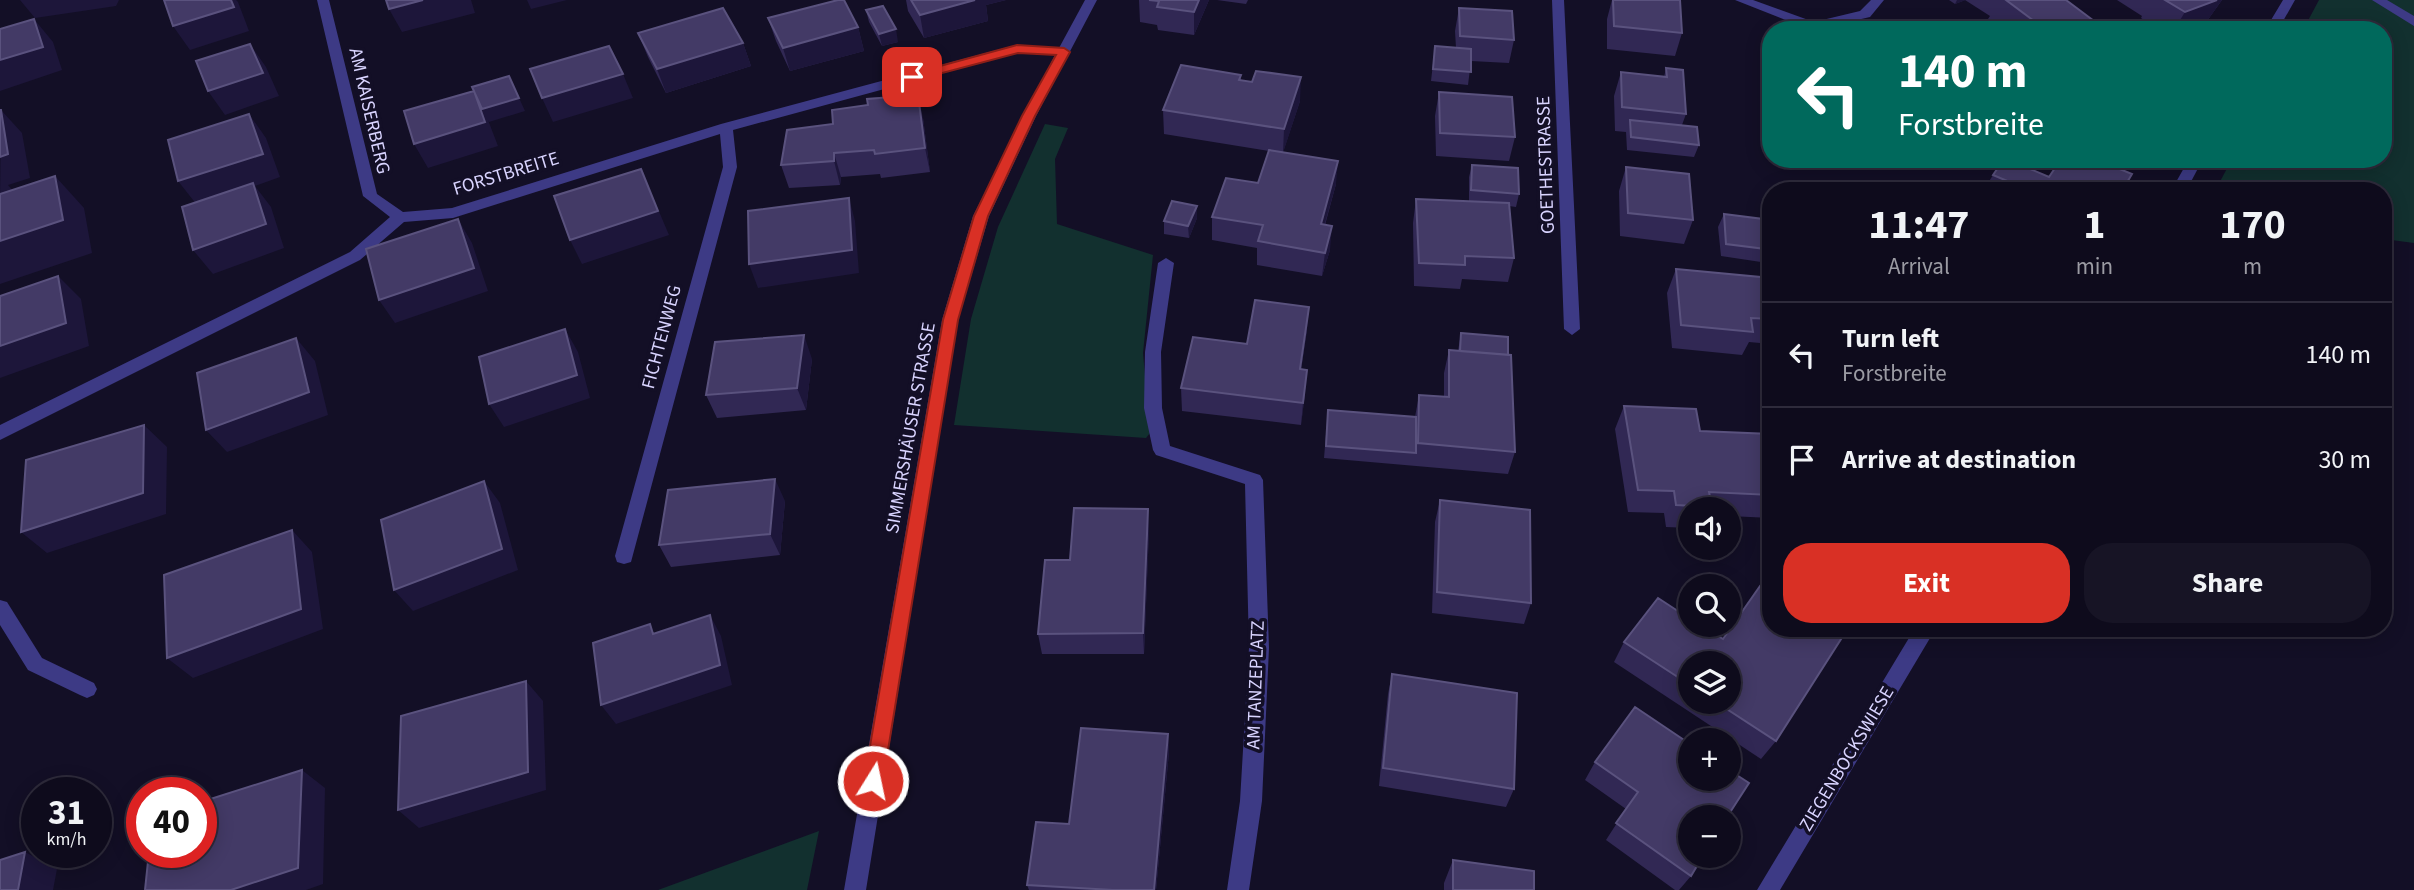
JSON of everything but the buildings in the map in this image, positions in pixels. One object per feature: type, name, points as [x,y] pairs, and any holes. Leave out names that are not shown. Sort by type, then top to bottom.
[{"type":"street","name":"AM KAISERBERG","points":[[323,0],[370,196],[400,217]]},
{"type":"street","name":"SIMMERSHÄUSER STRASSE","points":[[855,890],[950,320],[981,216],[1029,116],[1091,0]]},
{"type":"street","name":"GOETHESTRASSE","points":[[1558,0],[1572,329]]},
{"type":"street","points":[[1741,0],[1800,21]]},
{"type":"street","points":[[1842,21],[1865,14],[1878,0]]},
{"type":"street","points":[[2276,21],[2288,0]]},
{"type":"street","points":[[2378,0],[2414,22]]},
{"type":"street","name":"FORSTBREITE","points":[[400,217],[453,212],[726,127],[1017,49],[1064,52]]},
{"type":"street","name":"FICHTENWEG","points":[[624,556],[730,167],[726,127]]},
{"type":"street","points":[[0,433],[355,256],[400,217]]},
{"type":"street","name":"AM TANZEPLATZ","points":[[1166,263],[1153,352],[1153,408],[1162,450],[1254,480],[1259,648],[1251,801],[1238,890]]},
{"type":"street","points":[[0,608],[35,664],[87,690]]},
{"type":"street","name":"ZIEGENBOCKSWIESE","points":[[1768,890],[1921,637]]},
{"type":"green space","points":[[2319,0],[2414,0],[2414,243],[2392,240],[2392,182],[2220,182],[2227,168],[2392,168],[2392,21],[2308,21]]},
{"type":"green space","points":[[1045,124],[1068,128],[1055,159],[1057,224],[1153,255],[1143,353],[1150,433],[1146,438],[954,425],[971,319],[998,227]]},
{"type":"green space","points":[[819,831],[807,890],[658,890]]},
{"type":"route","points":[[873,781],[950,320],[981,216],[1029,116],[1064,52],[1017,49],[912,77]]}]
